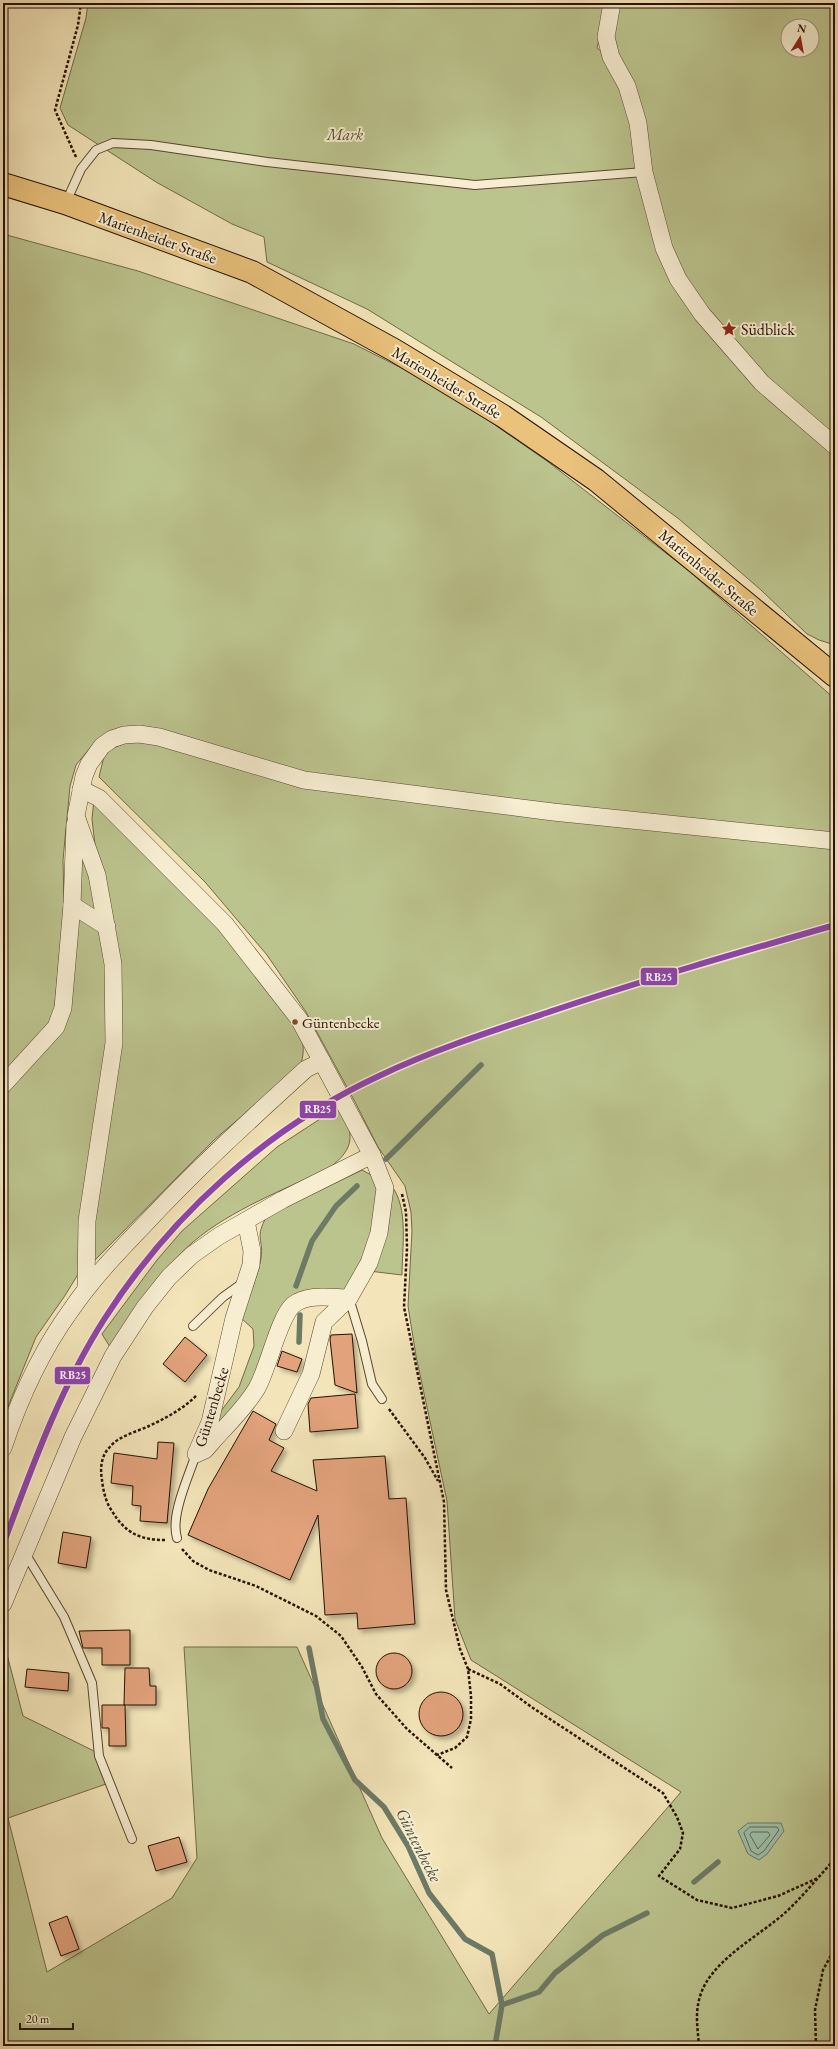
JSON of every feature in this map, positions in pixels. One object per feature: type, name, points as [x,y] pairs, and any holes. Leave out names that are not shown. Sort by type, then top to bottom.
[{"type":"main road","name":"Marienheider Straße","points":[[3,184],[65,203],[252,272],[394,350],[503,416],[596,480],[835,676]]},
{"type":"street","points":[[612,3],[606,37],[612,56],[627,86],[638,123],[644,172],[664,248],[678,279],[702,314],[762,383],[835,446]]},
{"type":"street","points":[[3,1085],[56,1027],[63,1008],[72,905],[76,816],[81,789],[89,764],[102,746],[112,739],[124,735],[139,734],[159,737],[304,780],[553,812],[835,841]]},
{"type":"street","points":[[81,789],[99,798],[225,924],[300,1019],[372,1155],[385,1188],[379,1233],[369,1263],[350,1298],[324,1322],[311,1374],[284,1431]]},
{"type":"street","points":[[76,816],[97,875],[113,964],[114,1043],[87,1221],[86,1290]]},
{"type":"street","points":[[72,905],[107,927]]},
{"type":"street","points":[[3,1448],[38,1363],[66,1316],[107,1264],[186,1180],[306,1069],[322,1061]]},
{"type":"street","points":[[3,1604],[73,1437],[113,1356],[145,1307],[169,1277],[192,1254],[219,1236],[282,1200],[372,1155]]},
{"type":"street","name":"Güntenbecke","points":[[196,1454],[210,1422],[234,1318],[251,1265],[252,1251],[246,1221]]},
{"type":"street","name":"Güntenbecke","points":[[196,1454],[205,1450],[256,1390],[263,1376],[287,1313],[293,1305],[303,1299],[311,1297],[350,1298]]},
{"type":"lane","points":[[65,203],[81,169],[96,150],[113,143],[151,145],[267,162],[476,185],[644,172]]},
{"type":"lane","points":[[193,1326],[223,1297],[245,1282]]},
{"type":"lane","points":[[350,1298],[372,1384],[382,1399]]},
{"type":"lane","points":[[177,1538],[174,1530],[177,1512],[196,1454]]},
{"type":"lane","points":[[25,1553],[64,1617],[92,1683],[99,1756],[132,1839]]},
{"type":"path","points":[[81,3],[78,25],[55,110],[81,169]]},
{"type":"path","points":[[401,1191],[406,1212],[407,1248],[404,1307],[444,1502],[446,1590],[460,1649],[468,1669],[471,1696],[471,1719],[467,1737],[455,1748],[437,1755]]},
{"type":"path","points":[[202,1392],[188,1404],[169,1416],[131,1433],[109,1448],[103,1459],[101,1470],[102,1487],[111,1510],[124,1526],[142,1538],[165,1540],[177,1538],[179,1546],[193,1561],[209,1570],[256,1586],[297,1605],[316,1616],[341,1636],[362,1666],[376,1694],[407,1729],[452,1768]]},
{"type":"path","points":[[382,1399],[425,1458],[440,1484]]},
{"type":"path","points":[[468,1669],[500,1684],[533,1708],[663,1793],[678,1817],[683,1833],[680,1849],[659,1876],[697,1900],[732,1908],[778,1896],[818,1878]]},
{"type":"path","points":[[699,2046],[697,2020],[699,2000],[706,1984],[723,1962],[788,1911],[835,1859]]},
{"type":"path","points":[[816,2046],[815,2010],[823,1970],[835,1948]]},
{"type":"green space","name":"Mark","points":[[88,3],[608,3],[597,48],[618,65],[608,56],[619,3],[835,3],[835,440],[767,380],[691,300],[835,452],[835,645],[807,634],[761,590],[679,519],[541,417],[367,309],[267,262],[264,237],[232,224],[156,182],[68,125],[60,108],[86,18]]},
{"type":"green space","points":[[3,234],[138,271],[354,344],[443,389],[547,461],[689,571],[835,699],[835,836],[306,776],[187,741],[94,743],[76,765],[70,786],[63,860],[64,905],[53,1026],[3,1075]]},
{"type":"green space","points":[[133,739],[181,747],[301,783],[835,846],[835,2046],[3,2046],[3,1639],[23,1716],[98,1753],[109,1783],[8,1818],[47,1972],[172,1898],[197,1858],[184,1647],[297,1647],[382,1838],[489,2014],[681,1792],[471,1660],[455,1619],[447,1501],[416,1356],[408,1306],[412,1231],[411,1212],[405,1186],[378,1147],[306,1012],[267,955],[205,882],[99,777],[105,752]]},
{"type":"green space","points":[[94,799],[186,892],[251,966],[293,1022],[301,1036],[303,1050],[300,1067],[215,1139],[92,1263],[91,1221],[118,1043],[92,819]]},
{"type":"green space","points":[[82,843],[108,964],[110,1042],[83,1254],[77,1276],[36,1337],[3,1419],[3,1090],[59,1029]]},
{"type":"green space","points":[[340,1106],[348,1125],[350,1140],[344,1154],[338,1161],[329,1168],[241,1210],[208,1230],[193,1242],[170,1265],[110,1347],[102,1334],[157,1260],[182,1231],[277,1147]]},
{"type":"green space","points":[[362,1170],[375,1177],[380,1194],[373,1233],[349,1287],[344,1292],[301,1295],[257,1377],[217,1430],[218,1415],[239,1387],[254,1346],[253,1329],[241,1318],[260,1265],[262,1252],[260,1234],[263,1223],[267,1216]]},
{"type":"green space","points":[[391,1185],[397,1194],[402,1216],[402,1275],[369,1271]]},
{"type":"water","points":[[748,1823],[781,1823],[784,1831],[767,1854],[759,1860],[748,1854],[738,1831]]},
{"type":"building","points":[[352,1334],[357,1393],[335,1385],[330,1339],[331,1335]]},
{"type":"building","points":[[185,1337],[207,1355],[185,1382],[163,1364]]},
{"type":"building","points":[[282,1351],[302,1359],[297,1372],[277,1366]]},
{"type":"building","points":[[355,1394],[358,1428],[310,1432],[308,1404],[311,1398]]},
{"type":"building","points":[[253,1411],[276,1424],[269,1440],[284,1448],[271,1471],[317,1491],[313,1460],[385,1456],[389,1499],[406,1498],[415,1624],[358,1629],[357,1613],[325,1615],[318,1515],[290,1580],[188,1535],[208,1489]]},
{"type":"building","points":[[158,1442],[174,1443],[167,1523],[140,1521],[141,1506],[132,1505],[133,1486],[111,1483],[114,1453],[157,1459]]},
{"type":"building","points":[[63,1532],[91,1537],[86,1568],[58,1563]]},
{"type":"building","points":[[130,1630],[130,1665],[102,1665],[102,1648],[83,1648],[79,1631]]},
{"type":"building","points":[[397,1653],[407,1658],[411,1664],[411,1678],[407,1684],[401,1688],[391,1689],[381,1684],[377,1678],[376,1668],[381,1658],[387,1654]]},
{"type":"building","points":[[125,1668],[149,1668],[150,1686],[156,1686],[156,1705],[124,1705]]},
{"type":"building","points":[[27,1669],[69,1673],[68,1691],[25,1687]]},
{"type":"building","points":[[437,1692],[445,1692],[457,1698],[463,1710],[463,1718],[457,1730],[445,1736],[437,1736],[425,1730],[419,1718],[419,1710],[425,1698]]},
{"type":"building","points":[[102,1705],[125,1705],[126,1746],[109,1746],[109,1728],[102,1728]]},
{"type":"building","points":[[179,1837],[187,1862],[156,1871],[148,1846]]},
{"type":"building","points":[[67,1916],[79,1949],[61,1956],[49,1923]]},
{"type":"waterway","points":[[386,1159],[481,1065]]},
{"type":"waterway","name":"Güntenbecke","points":[[296,1286],[312,1241],[336,1206],[357,1186]]},
{"type":"waterway","name":"Güntenbecke","points":[[299,1342],[300,1315]]},
{"type":"waterway","name":"Güntenbecke","points":[[309,1648],[323,1719],[355,1780],[384,1807],[408,1846],[429,1893],[465,1939],[492,1954],[502,2005],[495,2046]]},
{"type":"waterway","points":[[694,1882],[718,1862]]},
{"type":"waterway","points":[[502,2005],[539,1992],[555,1973],[603,1935],[647,1913]]},
{"type":"transit line","name":"RB25","points":[[3,1545],[48,1428],[74,1372],[105,1318],[131,1280],[160,1244],[191,1210],[260,1148],[298,1121],[338,1097],[379,1076],[422,1057],[466,1040],[624,987],[835,925]]},
{"type":"place","name":"Südblick","points":[[729,329]]},
{"type":"place","name":"Güntenbecke","points":[[295,1022]]}]
